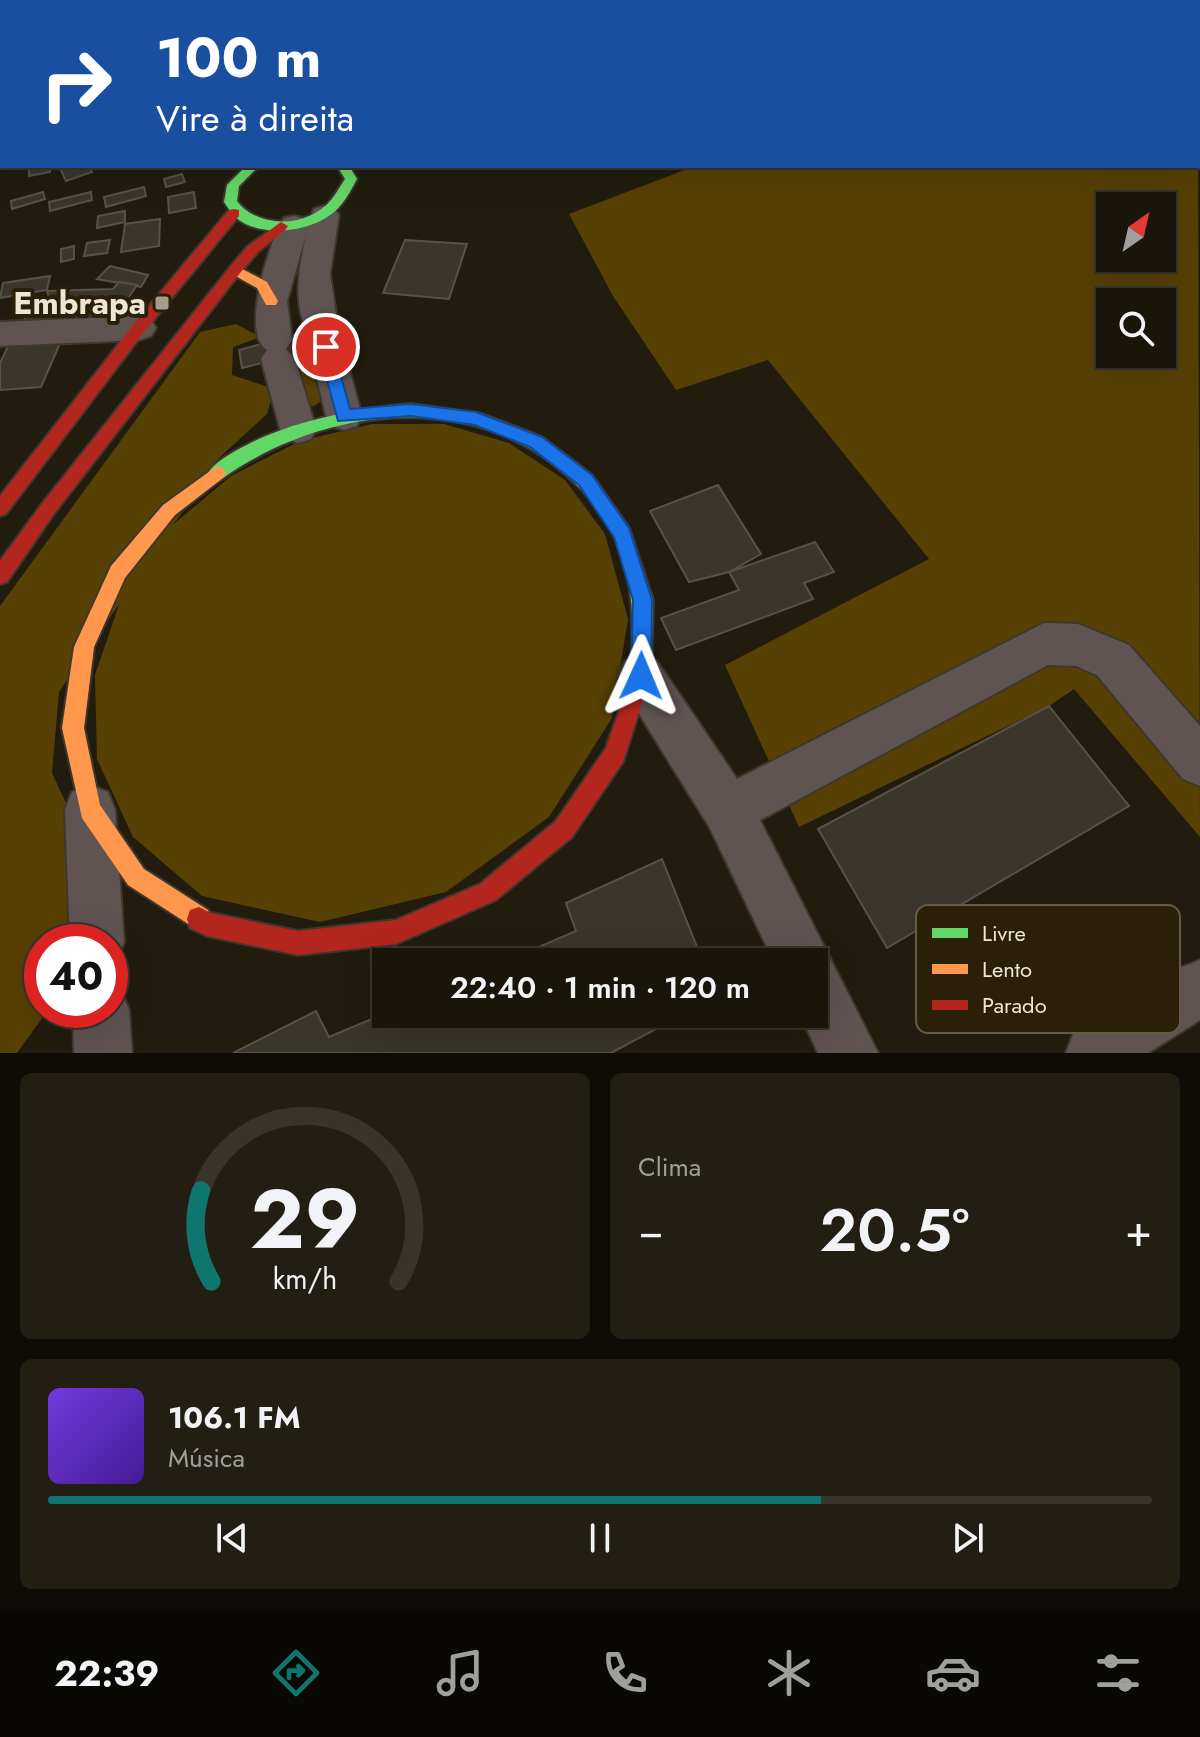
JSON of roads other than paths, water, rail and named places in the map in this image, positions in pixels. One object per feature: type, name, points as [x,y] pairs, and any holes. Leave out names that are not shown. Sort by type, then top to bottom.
[{"type":"street","points":[[248,168],[228,191],[228,202],[234,213],[254,223],[288,225],[324,215],[339,204],[349,192],[351,179],[346,168]]},
{"type":"street","points":[[0,509],[139,328],[234,213]]},
{"type":"street","points":[[324,215],[314,291],[344,416]]},
{"type":"street","points":[[0,576],[47,510],[235,270],[253,249],[288,225]]},
{"type":"street","points":[[288,225],[271,301],[277,350],[298,429]]},
{"type":"street","points":[[235,270],[262,285],[271,301]]},
{"type":"street","points":[[0,334],[139,328]]},
{"type":"street","points":[[90,810],[136,877],[207,924],[298,943],[396,932],[488,892],[564,829],[615,754],[641,676],[643,600],[623,534],[586,480],[536,442],[476,418],[411,410],[344,416],[298,429],[231,462],[169,510],[118,572],[84,647],[73,728],[90,810],[96,924]]},
{"type":"street","points":[[728,810],[1044,644],[1078,645],[1113,660],[1200,762]]},
{"type":"street","points":[[641,676],[728,810],[796,948]]},
{"type":"street","points":[[1180,1000],[1200,988]]},
{"type":"street","points":[[828,1011],[849,1053]]},
{"type":"street","points":[[102,1028],[103,1053]]},
{"type":"street","points":[[1095,1053],[1127,1033]]},
{"type":"place","name":"Embrapa","points":[[162,303]]}]
